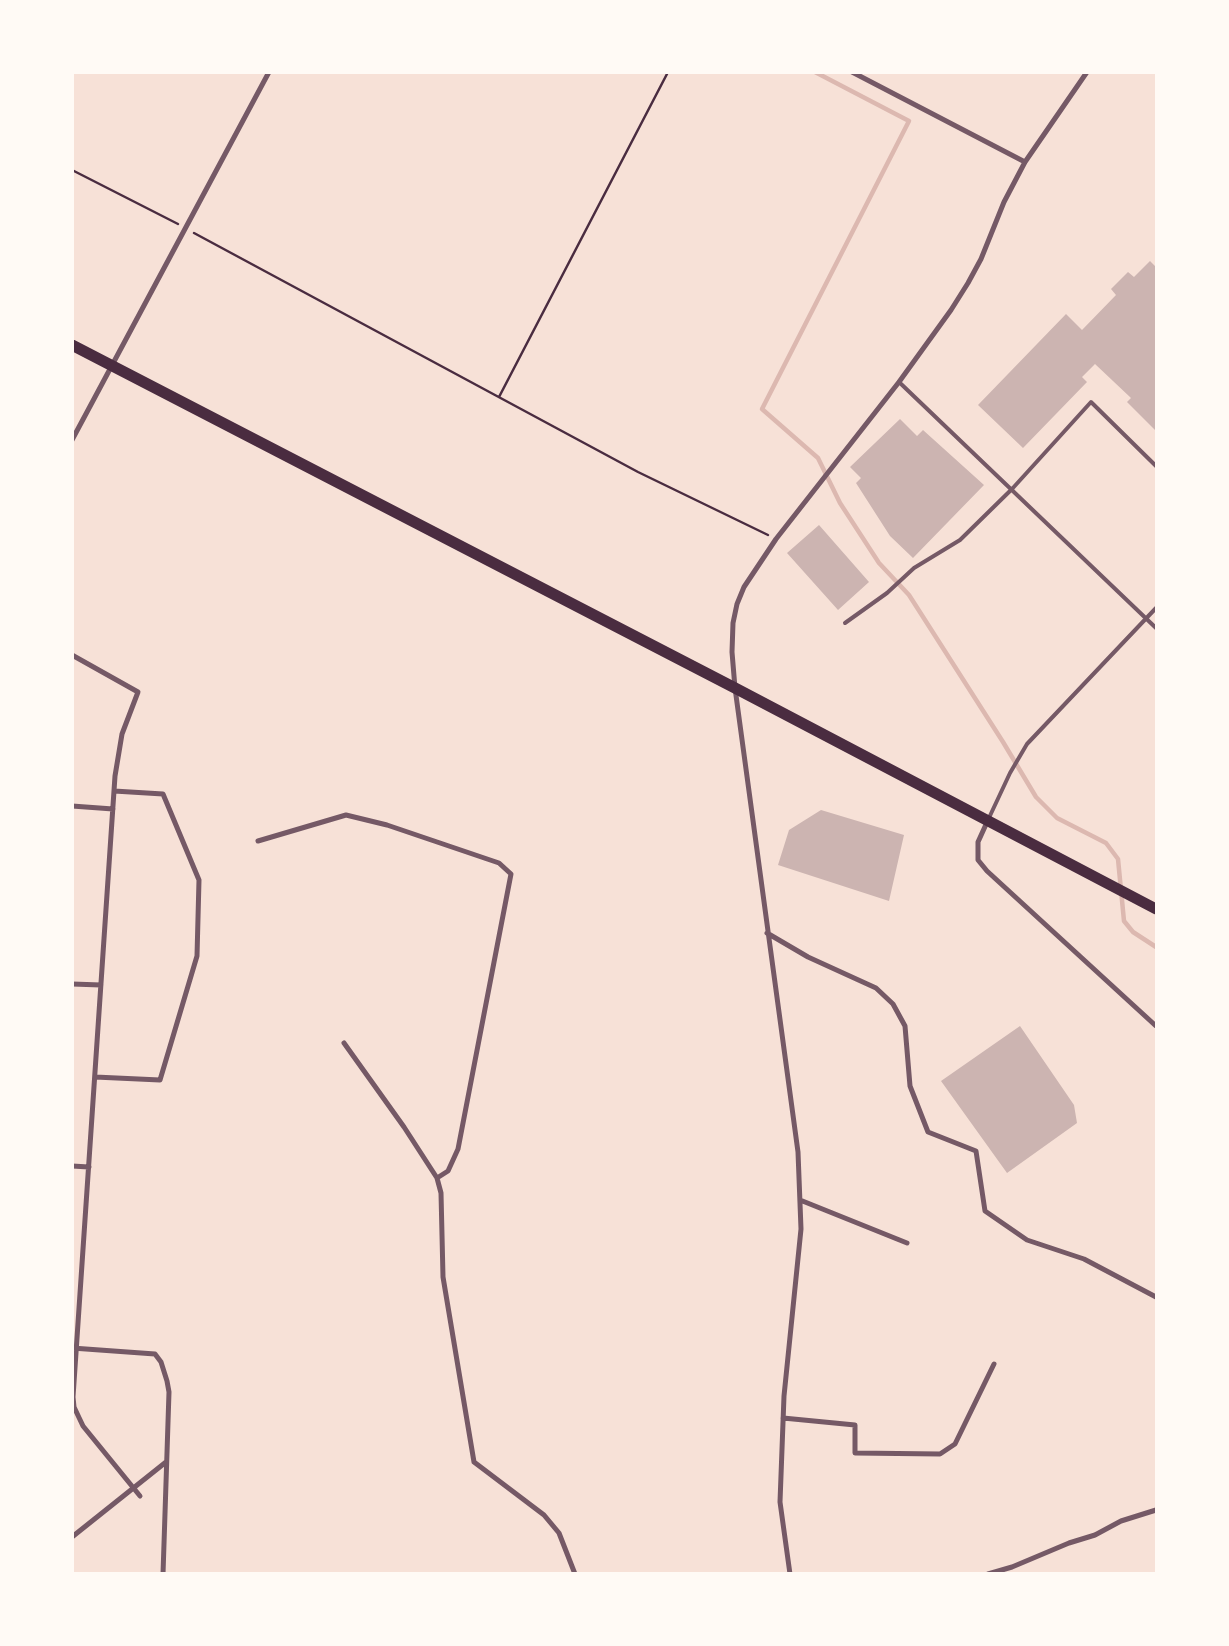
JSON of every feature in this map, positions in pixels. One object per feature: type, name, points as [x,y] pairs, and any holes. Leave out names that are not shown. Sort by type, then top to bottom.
[{"type":"main road","points":[[72,345],[735,688],[1156,909]]},
{"type":"street","points":[[72,440],[269,72]]},
{"type":"street","points":[[852,72],[1025,162]]},
{"type":"street","points":[[790,1574],[780,1502],[784,1396],[801,1229],[798,1152],[735,688],[732,652],[733,623],[737,604],[744,587],[776,539],[899,382],[951,310],[981,259],[1004,202],[1025,162],[1087,72]]},
{"type":"street","points":[[72,655],[138,692],[122,734],[115,776],[89,1167],[74,1348],[74,1407],[83,1426],[140,1496]]},
{"type":"street","points":[[95,1077],[160,1080],[197,956],[199,880],[163,794],[114,791]]},
{"type":"street","points":[[72,806],[113,809]]},
{"type":"street","points":[[258,842],[346,815],[387,825],[499,863],[511,874],[458,1149],[448,1171],[437,1178]]},
{"type":"street","points":[[988,820],[978,842],[978,860],[987,871],[1156,1026]]},
{"type":"street","points":[[767,933],[808,957],[876,988],[893,1004],[905,1026],[910,1086],[928,1132],[976,1151],[985,1211],[1027,1240],[1084,1259],[1156,1297]]},
{"type":"street","points":[[72,984],[101,986]]},
{"type":"street","points":[[344,1043],[404,1127],[437,1178],[441,1193],[443,1277],[474,1462],[544,1515],[559,1533],[576,1574]]},
{"type":"street","points":[[72,1166],[89,1167]]},
{"type":"street","points":[[800,1200],[907,1243]]},
{"type":"street","points":[[74,1348],[155,1354],[161,1362],[167,1381],[168,1392],[163,1573]]},
{"type":"street","points":[[783,1418],[856,1425],[855,1453],[940,1454],[955,1444],[994,1364]]},
{"type":"street","points":[[72,1538],[166,1462]]},
{"type":"street","points":[[988,1574],[1012,1567],[1069,1543],[1095,1535],[1121,1521],[1156,1510]]},
{"type":"lane","points":[[899,382],[1156,628]]},
{"type":"lane","points":[[845,623],[887,593],[914,568],[960,540],[1012,489],[1091,402],[1156,466]]},
{"type":"lane","points":[[988,820],[1010,773],[1028,744],[1156,608]]},
{"type":"path","points":[[499,397],[668,72]]},
{"type":"path","points":[[72,170],[186,229],[638,472],[776,539]]},
{"type":"building","points":[[1150,261],[1156,267],[1156,431],[1127,402],[1131,398],[1095,364],[1082,377],[1087,382],[1023,448],[978,405],[1066,314],[1082,330],[1116,295],[1111,289],[1128,272],[1134,277]]},
{"type":"building","points":[[900,419],[917,436],[923,430],[984,485],[913,558],[890,536],[856,483],[861,478],[850,467]]},
{"type":"building","points":[[819,525],[869,582],[838,610],[787,553]]},
{"type":"building","points":[[821,810],[904,835],[889,901],[778,865],[789,830]]},
{"type":"building","points":[[1020,1026],[1074,1105],[1077,1123],[1007,1173],[941,1081]]},
{"type":"waterway","points":[[815,72],[909,121],[762,409],[818,458],[840,503],[879,563],[909,595],[1036,797],[1057,818],[1106,843],[1118,859],[1124,921],[1133,932],[1156,947]]}]
